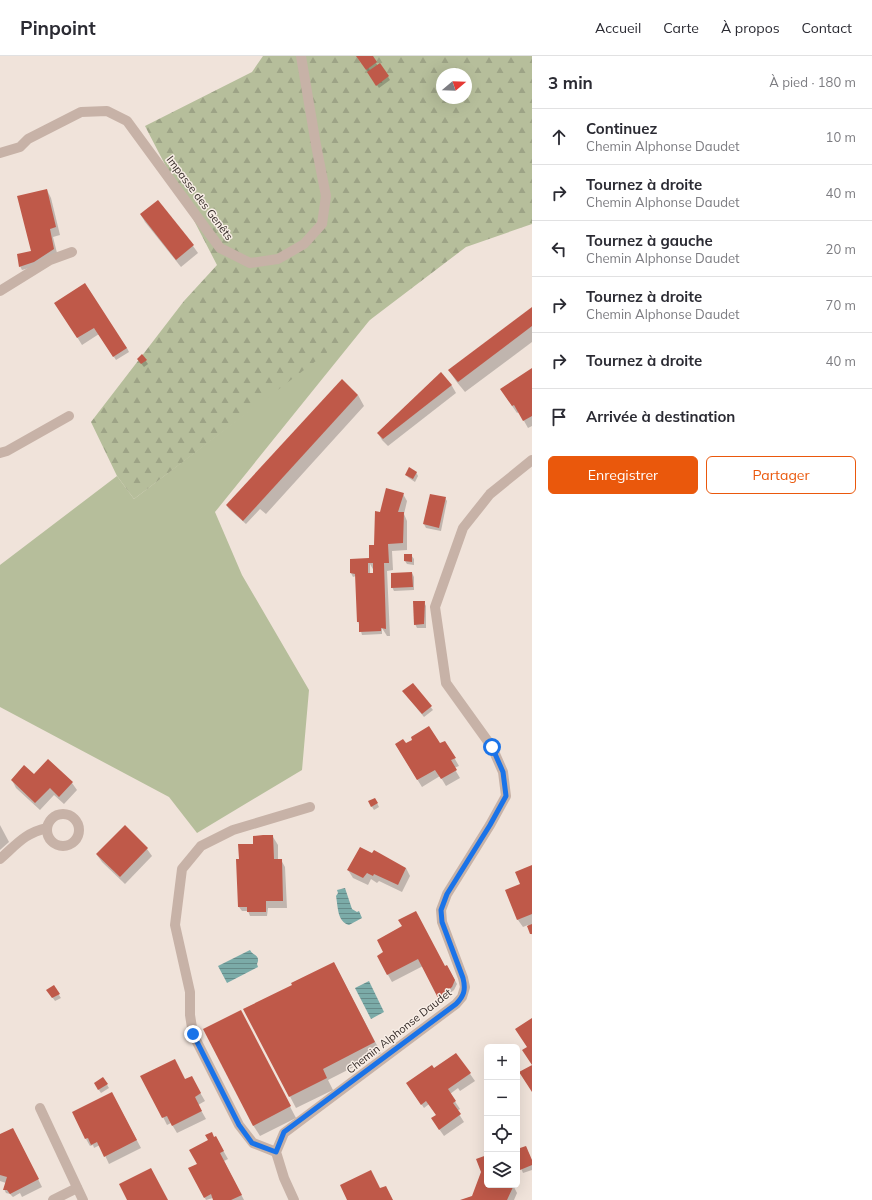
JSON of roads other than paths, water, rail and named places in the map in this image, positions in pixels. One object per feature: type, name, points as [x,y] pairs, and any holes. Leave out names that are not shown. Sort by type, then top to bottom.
[{"type":"street","name":"Impasse des Genêts","points":[[0,153],[20,147],[28,139],[81,112],[107,111],[127,121],[220,248],[250,263],[278,259],[304,244],[322,224],[326,196],[301,56]]},
{"type":"street","points":[[0,291],[50,260],[72,252]]},
{"type":"street","points":[[0,453],[7,451],[69,416]]},
{"type":"street","name":"Chemin Alphonse Daudet","points":[[276,1152],[284,1132],[417,1034],[456,1004],[462,997],[465,987],[463,978],[442,922],[441,910],[447,894],[490,825],[506,796],[503,772],[492,747],[446,683],[435,607],[463,528],[490,494],[532,460]]},
{"type":"street","points":[[294,1200],[284,1178],[276,1152],[252,1143],[239,1125],[193,1034],[190,1015],[190,992],[175,926],[182,869],[201,846],[233,830],[310,806]]},
{"type":"street","points":[[0,859],[23,838],[34,831],[47,828]]},
{"type":"street","points":[[40,1108],[83,1200]]},
{"type":"street","points":[[53,1200],[77,1188]]},
{"type":"water","points":[[345,888],[352,909],[357,912],[359,911],[362,918],[349,925],[342,921],[340,917],[336,896],[338,893],[337,890]]},
{"type":"water","points":[[250,950],[258,959],[258,967],[227,983],[218,966]]},
{"type":"water","points":[[369,981],[384,1012],[371,1019],[355,988]]}]
